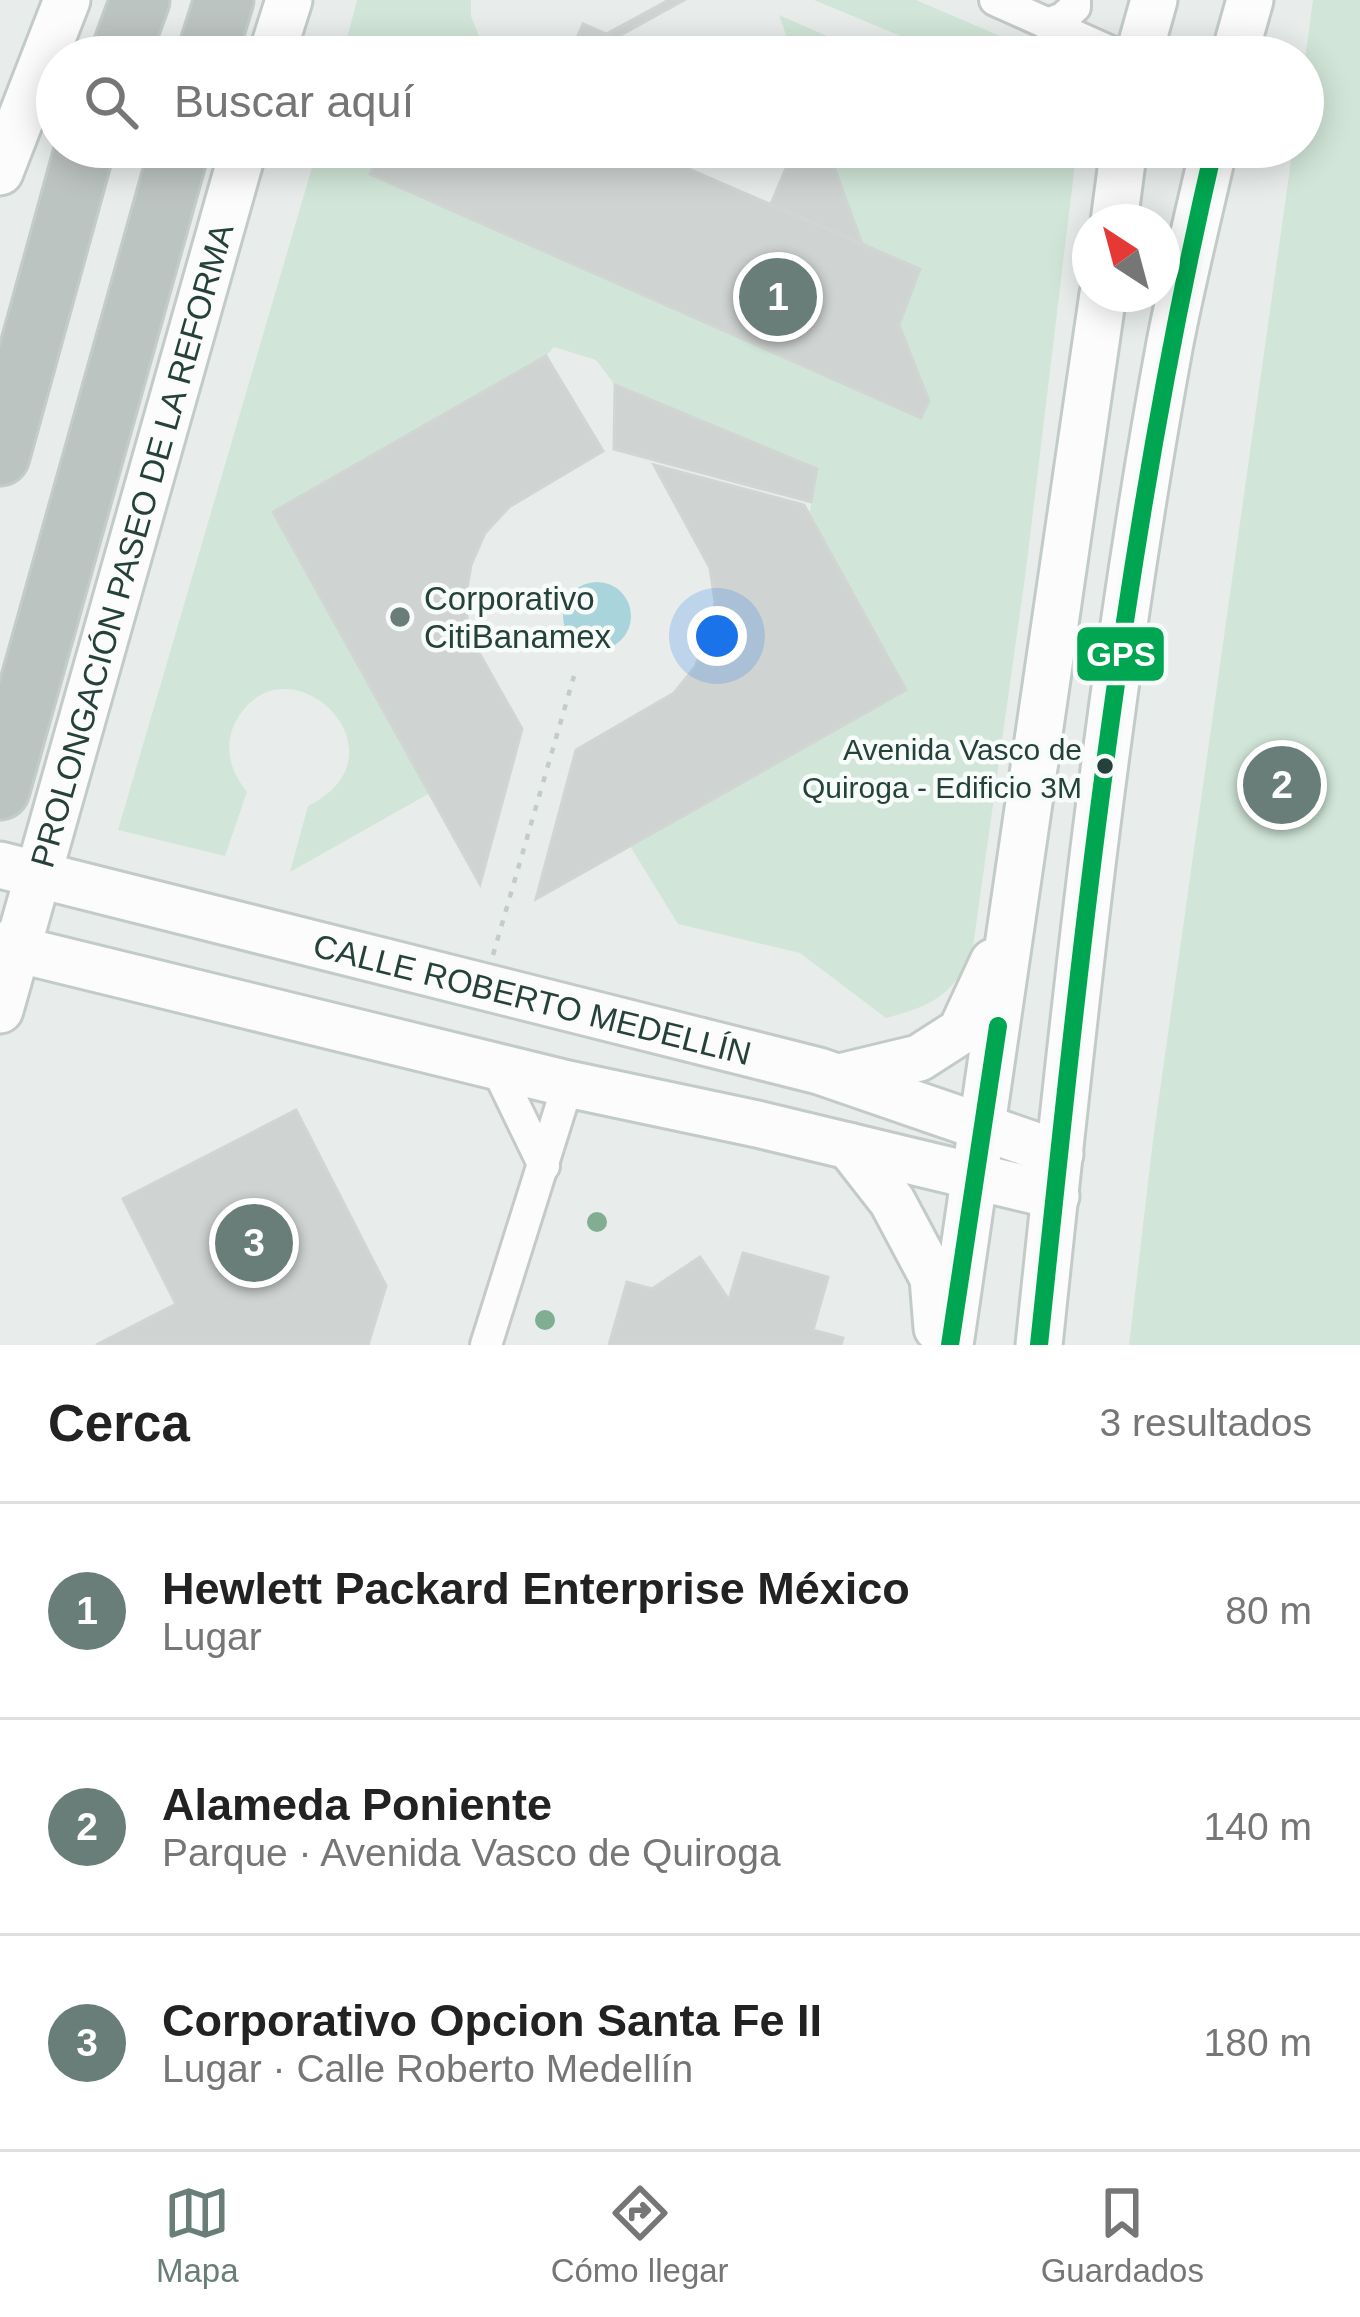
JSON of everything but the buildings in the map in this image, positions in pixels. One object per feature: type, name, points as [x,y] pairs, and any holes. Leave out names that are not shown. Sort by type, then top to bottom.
[{"type":"highway","points":[[127,36],[140,0]]},
{"type":"highway","points":[[213,36],[224,0]]},
{"type":"highway","points":[[0,457],[79,168]]},
{"type":"highway","points":[[2,785],[174,168]]},
{"type":"main road","points":[[53,36],[67,0]]},
{"type":"main road","points":[[278,36],[289,0]]},
{"type":"main road","points":[[1240,36],[1250,0]]},
{"type":"main road","points":[[1140,36],[1143,4]]},
{"type":"main road","points":[[0,172],[36,80]]},
{"type":"main road","name":"PROLONGACIÓN PASEO DE LA REFORMA","points":[[0,1010],[19,871],[237,168]]},
{"type":"main road","points":[[1116,204],[1121,168]]},
{"type":"main road","points":[[1040,1345],[1128,599],[1171,340],[1209,168]]},
{"type":"main road","points":[[950,1345],[1100,312]]},
{"type":"main road","name":"CALLE ROBERTO MEDELLÍN","points":[[19,871],[840,1077],[982,1128],[1058,1175]]},
{"type":"main road","points":[[840,1077],[919,1058],[961,1031],[1015,916]]},
{"type":"main road","name":"CALLE ROBERTO MEDELLÍN","points":[[9,947],[568,1084],[975,1174],[1058,1175]]},
{"type":"main road","points":[[757,1124],[776,1112],[787,1096],[767,1059]]},
{"type":"main road","points":[[849,1146],[892,1201],[933,1278],[939,1345]]},
{"type":"street","points":[[995,0],[1074,36]]},
{"type":"street","points":[[1047,24],[1076,7],[1075,0]]},
{"type":"street","points":[[495,1065],[544,1166]]},
{"type":"street","points":[[486,1345],[568,1084]]},
{"type":"path","points":[[483,987],[574,676]]},
{"type":"green space","points":[[357,0],[471,0],[479,36],[348,36]]},
{"type":"green space","points":[[814,0],[916,0],[1000,36],[901,36]]},
{"type":"green space","points":[[1313,0],[1360,0],[1360,1345],[1129,1345],[1153,1140],[1290,168],[1324,168],[1324,36],[1308,36]]},
{"type":"green space","points":[[779,15],[827,36],[786,36]]},
{"type":"green space","points":[[312,168],[374,168],[370,175],[921,418],[929,401],[899,325],[919,269],[862,244],[835,168],[1074,168],[1026,570],[972,954],[938,998],[886,1018],[800,953],[678,924],[630,846],[906,689],[809,517],[817,468],[615,385],[596,360],[554,347],[546,356],[273,512],[430,793],[290,872],[308,806],[338,783],[349,757],[345,731],[330,709],[308,694],[282,689],[256,698],[231,732],[230,759],[247,792],[225,856],[118,830]]},
{"type":"water","points":[[597,582],[621,592],[631,616],[621,640],[597,650],[573,640],[563,616],[573,592]]},
{"type":"transit line","name":"GPS","points":[[1039,1345],[1089,893],[1129,593],[1209,168]]},
{"type":"transit line","name":"GPS","points":[[950,1345],[998,1026]]},
{"type":"place","name":"Hewlett Packard Enterprise México","points":[[778,297]]},
{"type":"place","name":"Corporativo CitiBanamex","points":[[400,617]]},
{"type":"place","name":"Avenida Vasco de Quiroga - Edificio 3M","points":[[1105,766]]},
{"type":"place","name":"Alameda Poniente","points":[[1282,785]]},
{"type":"place","name":"Corporativo Opcion Santa Fe II","points":[[254,1243]]}]
